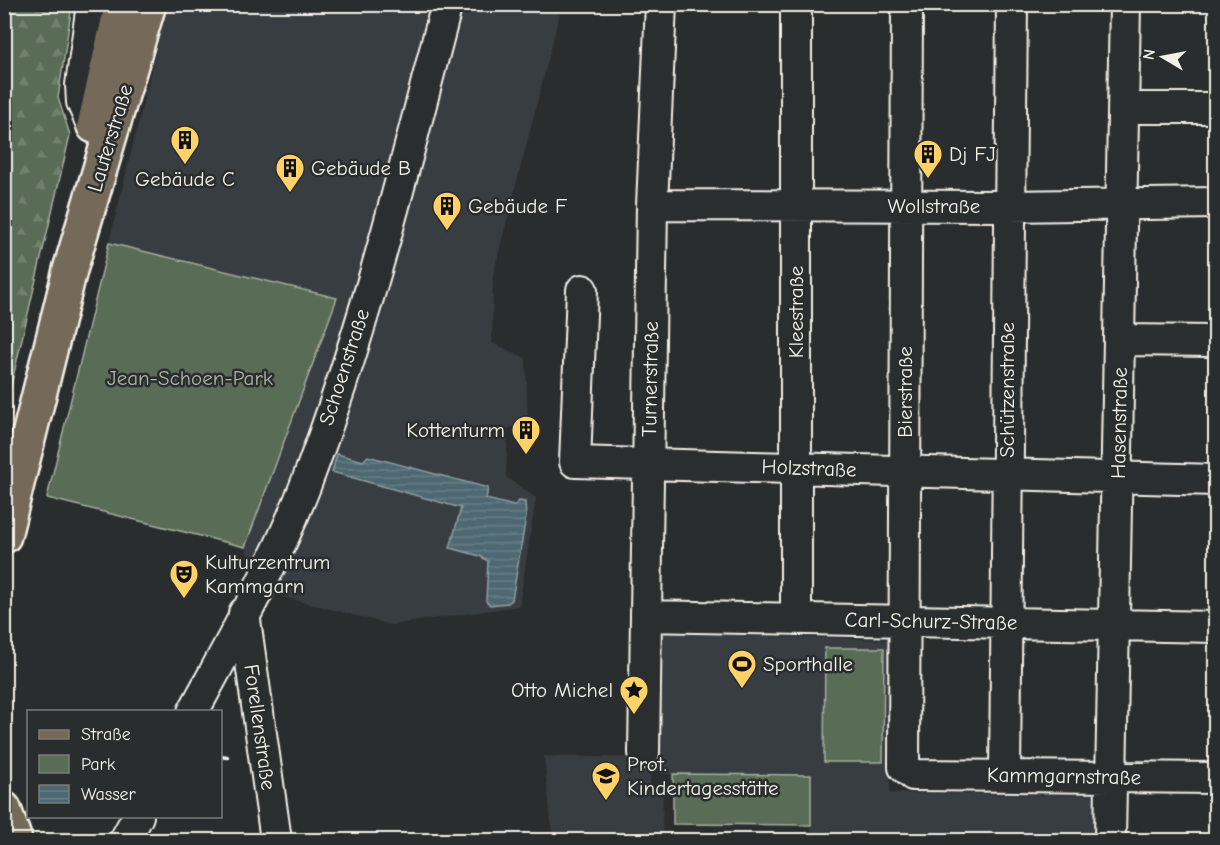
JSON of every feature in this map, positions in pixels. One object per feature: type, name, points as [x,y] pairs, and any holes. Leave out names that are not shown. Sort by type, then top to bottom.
[{"type":"main road","name":"Lauterstraße","points":[[69,270],[93,127],[122,4]]},
{"type":"main road","name":"Lauterstraße","points":[[4,536],[69,270],[149,4]]},
{"type":"main road","points":[[4,809],[15,840]]},
{"type":"street","points":[[93,4],[81,85],[82,102],[93,127]]},
{"type":"street","name":"Schoenstraße","points":[[194,710],[274,556],[306,484],[356,334],[447,4]]},
{"type":"street","name":"Turnerstraße","points":[[644,753],[652,206],[661,4]]},
{"type":"street","name":"Kleestraße","points":[[796,4],[796,619]]},
{"type":"street","name":"Bierstraße","points":[[907,4],[904,767],[913,775]]},
{"type":"street","name":"Schützenstraße","points":[[1005,776],[1008,206],[1012,4]]},
{"type":"street","name":"Hasenstraße","points":[[1110,840],[1125,4]]},
{"type":"street","points":[[1124,108],[1215,108]]},
{"type":"street","name":"Wollstraße","points":[[652,206],[1008,206],[1215,203]]},
{"type":"street","name":"Holzstraße","points":[[582,290],[575,462],[1215,480]]},
{"type":"street","points":[[1120,340],[1215,341]]},
{"type":"street","name":"Forellenstraße","points":[[244,614],[276,840]]},
{"type":"street","name":"Carl-Schurz-Straße","points":[[646,616],[1215,627]]},
{"type":"street","name":"Kammgarnstraße","points":[[913,775],[1215,778]]},
{"type":"street","points":[[125,840],[137,818]]},
{"type":"shaded area","points":[[167,5],[562,5],[493,275],[492,343],[526,358],[528,426],[508,428],[506,477],[536,498],[519,606],[391,625],[265,592],[245,547],[337,299],[109,243]]},
{"type":"shaded area","points":[[661,633],[891,640],[890,793],[1095,795],[1095,840],[811,840],[810,775],[661,774]]},
{"type":"shaded area","name":"Prot. Kindertagesstätte","points":[[544,756],[651,758],[650,788],[663,789],[662,840],[553,840]]},
{"type":"green space","points":[[5,4],[72,5],[58,98],[70,135],[5,411]]},
{"type":"green space","name":"Jean-Schoen-Park","points":[[109,243],[337,298],[245,547],[47,498]]},
{"type":"green space","points":[[825,648],[884,648],[883,762],[824,762]]},
{"type":"green space","points":[[673,774],[811,775],[811,825],[673,824]]},
{"type":"water","points":[[337,454],[363,461],[368,456],[488,488],[486,499],[514,506],[519,501],[525,502],[526,517],[512,600],[508,603],[490,605],[486,601],[488,561],[480,556],[450,548],[461,508],[332,472]]},
{"type":"railway","points":[[222,756],[227,757]]},
{"type":"place","name":"Gebäude C","points":[[185,166]]},
{"type":"place","name":"Dj FJ","points":[[928,180]]},
{"type":"place","name":"Gebäude B","points":[[290,194]]},
{"type":"place","name":"Gebäude F","points":[[447,232]]},
{"type":"place","name":"Kottenturm","points":[[526,456]]},
{"type":"place","name":"Kulturzentrum Kammgarn","points":[[184,600]]},
{"type":"place","name":"Sporthalle","points":[[742,690]]},
{"type":"place","name":"Otto Michel","points":[[634,716]]},
{"type":"place","name":"Prot. Kindertagesstätte","points":[[606,802]]}]
